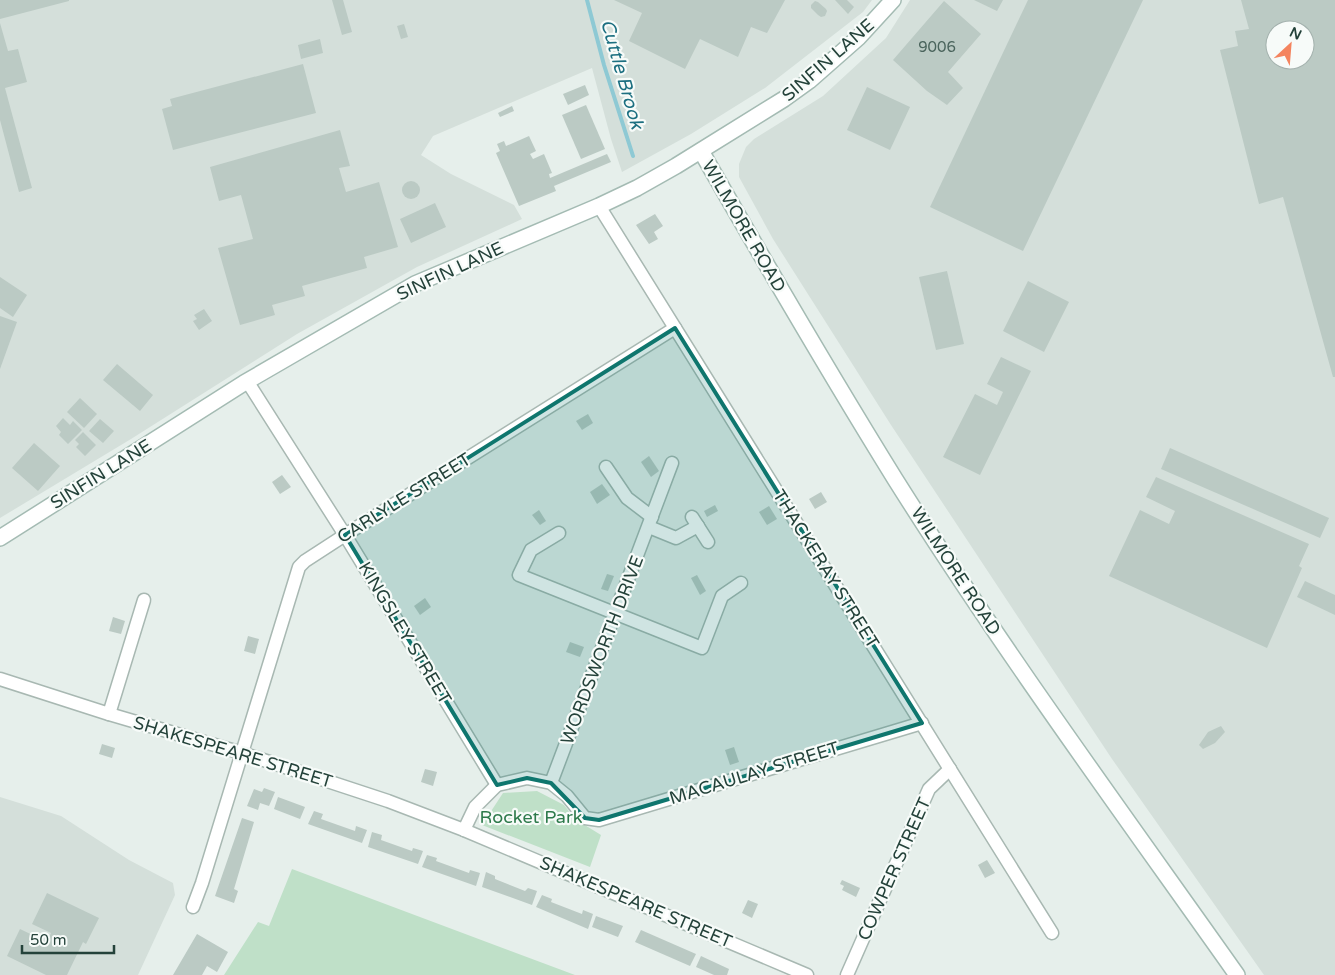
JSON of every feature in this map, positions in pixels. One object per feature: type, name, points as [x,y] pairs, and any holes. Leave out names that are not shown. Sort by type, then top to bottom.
[{"type":"street","name":"SINFIN LANE","points":[[0,538],[247,382],[415,284],[637,188],[701,151],[809,82],[859,37],[893,0]]},
{"type":"street","name":"WILMORE ROAD","points":[[701,151],[787,302],[896,480],[1023,672],[1237,975]]},
{"type":"street","name":"THACKERAY STREET","points":[[598,206],[1052,933]]},
{"type":"street","name":"CARLYLE STREET","points":[[193,907],[299,568],[306,561],[345,535],[675,328]]},
{"type":"street","name":"KINGSLEY STREET","points":[[247,382],[345,535],[497,785]]},
{"type":"street","name":"WORDSWORTH DRIVE","points":[[551,783],[672,463]]},
{"type":"street","points":[[606,467],[627,498],[650,522],[676,538],[695,522],[708,542]]},
{"type":"street","points":[[559,533],[530,550],[519,576],[702,648],[722,596],[741,583]]},
{"type":"street","points":[[108,714],[144,600]]},
{"type":"street","name":"SHAKESPEARE STREET","points":[[0,679],[108,714],[242,753],[388,801],[464,830],[807,975]]},
{"type":"street","name":"MACAULAY STREET","points":[[551,783],[567,796],[585,818],[599,820],[922,723]]},
{"type":"street","name":"COWPER STREET","points":[[847,975],[929,789],[950,769]]},
{"type":"street","points":[[464,830],[475,807],[497,785],[527,778],[551,783]]},
{"type":"highlighted area","points":[[675,328],[922,723],[599,820],[585,818],[551,783],[527,778],[497,785],[345,535]]},
{"type":"shaded area","points":[[0,0],[872,0],[863,12],[765,88],[691,134],[622,172],[592,68],[433,136],[421,155],[451,174],[514,205],[522,219],[417,267],[297,334],[131,439],[0,518]]},
{"type":"shaded area","points":[[910,0],[1335,0],[1335,975],[1264,975],[1112,759],[891,425],[773,239],[739,177],[739,164],[746,147],[754,139],[823,96],[886,38]]},
{"type":"shaded area","points":[[0,797],[61,816],[129,860],[173,883],[175,895],[138,975],[0,975]]},
{"type":"green space","name":"Rocket Park","points":[[537,791],[564,805],[575,819],[601,835],[590,867],[482,825],[503,793]]},
{"type":"green space","points":[[292,869],[575,975],[224,975],[258,922],[269,926]]},
{"type":"building","points":[[0,0],[69,0],[69,1],[0,19]]},
{"type":"building","points":[[332,0],[343,0],[352,32],[342,35]]},
{"type":"building","points":[[614,0],[785,0],[767,33],[751,27],[738,57],[700,39],[685,69],[629,41],[642,13]]},
{"type":"building","points":[[835,0],[847,0],[854,7],[848,14]]},
{"type":"building","points":[[974,0],[1003,0],[997,11]]},
{"type":"building","points":[[1028,0],[1143,0],[1023,251],[930,207]]},
{"type":"building","points":[[1241,0],[1335,0],[1335,377],[1333,377],[1283,197],[1259,204],[1220,50],[1238,46],[1235,31],[1249,29]]},
{"type":"building","points":[[815,1],[826,9],[825,16],[821,17],[811,8]]},
{"type":"building","points":[[944,1],[981,34],[948,72],[963,88],[947,105],[927,91],[893,60]]},
{"type":"building","points":[[0,23],[8,51],[18,49],[27,82],[5,88],[32,188],[19,192],[0,120]]},
{"type":"building","points":[[404,24],[408,37],[401,39],[397,26]]},
{"type":"building","points":[[320,39],[323,53],[301,59],[298,45]]},
{"type":"building","points":[[303,64],[316,113],[173,150],[162,109],[172,106],[170,99]]},
{"type":"building","points":[[585,85],[589,95],[568,105],[563,94]]},
{"type":"building","points":[[867,87],[910,107],[890,150],[847,130]]},
{"type":"building","points":[[586,105],[605,149],[581,159],[562,115]]},
{"type":"building","points":[[512,106],[514,111],[500,117],[498,113]]},
{"type":"building","points":[[340,130],[350,166],[339,168],[346,192],[379,182],[398,247],[364,257],[367,268],[302,286],[305,296],[272,305],[275,315],[240,325],[218,248],[253,239],[241,195],[219,201],[210,167]]},
{"type":"building","points":[[529,136],[536,151],[530,154],[533,159],[544,154],[552,173],[549,174],[550,178],[607,154],[611,162],[554,186],[556,191],[519,206],[496,153],[500,151],[497,144],[504,141],[506,146]]},
{"type":"building","points":[[411,181],[417,184],[420,190],[417,196],[411,199],[405,196],[402,190],[405,184]]},
{"type":"building","points":[[435,203],[446,227],[411,243],[400,219]]},
{"type":"building","points":[[655,214],[663,226],[654,232],[658,239],[649,244],[636,225]]},
{"type":"building","points":[[947,271],[964,344],[936,350],[919,277]]},
{"type":"building","points":[[0,277],[27,295],[13,317],[0,308]]},
{"type":"building","points":[[1028,281],[1069,302],[1044,352],[1003,331]]},
{"type":"building","points":[[204,309],[212,321],[199,330],[193,321],[197,319],[194,315]]},
{"type":"building","points":[[0,316],[17,322],[0,369]]},
{"type":"building","points":[[1001,357],[1031,371],[980,475],[943,457],[975,394],[997,405],[1003,392],[987,384]]},
{"type":"building","points":[[117,364],[153,395],[140,411],[103,380]]},
{"type":"building","points":[[80,398],[97,414],[84,428],[67,412]]},
{"type":"building","points":[[588,414],[593,423],[582,430],[576,421]]},
{"type":"building","points":[[63,418],[70,425],[73,421],[82,430],[68,444],[59,435],[61,432],[56,426]]},
{"type":"building","points":[[100,419],[114,431],[103,443],[89,431]]},
{"type":"building","points":[[83,432],[96,445],[85,456],[76,447],[79,444],[75,440]]},
{"type":"building","points":[[34,443],[60,466],[38,491],[12,468]]},
{"type":"building","points":[[1170,448],[1329,518],[1320,538],[1161,469]]},
{"type":"building","points":[[649,456],[659,471],[651,477],[641,462]]},
{"type":"building","points":[[282,475],[291,487],[280,494],[272,482]]},
{"type":"building","points":[[1156,477],[1309,544],[1299,566],[1302,568],[1267,648],[1109,576],[1140,510],[1169,524],[1175,511],[1146,497]]},
{"type":"building","points":[[602,484],[610,495],[597,504],[590,492]]},
{"type":"building","points":[[821,492],[827,502],[815,509],[809,499]]},
{"type":"building","points":[[715,505],[718,511],[707,517],[704,511]]},
{"type":"building","points":[[769,506],[777,519],[767,525],[759,512]]},
{"type":"building","points":[[539,510],[546,521],[540,525],[532,515]]},
{"type":"building","points":[[607,574],[614,576],[608,591],[601,589]]},
{"type":"building","points":[[697,575],[706,591],[700,595],[691,578]]},
{"type":"building","points":[[1305,581],[1335,595],[1335,615],[1297,597]]},
{"type":"building","points":[[425,598],[431,607],[420,615],[414,606]]},
{"type":"building","points":[[113,617],[125,621],[121,634],[109,631]]},
{"type":"building","points":[[248,636],[259,639],[255,654],[244,651]]},
{"type":"building","points":[[570,642],[584,647],[580,657],[566,652]]},
{"type":"building","points":[[1221,726],[1225,732],[1215,743],[1203,749],[1199,745],[1208,732]]},
{"type":"building","points":[[102,744],[115,748],[112,758],[99,754]]},
{"type":"building","points":[[734,747],[739,762],[730,765],[725,750]]},
{"type":"building","points":[[425,769],[437,772],[433,786],[421,782]]},
{"type":"building","points":[[264,788],[275,792],[269,806],[260,803],[258,810],[247,806],[254,789],[262,792]]},
{"type":"building","points":[[278,797],[305,807],[300,819],[274,809]]},
{"type":"building","points":[[314,811],[323,814],[321,819],[355,831],[356,826],[367,830],[362,843],[308,824]]},
{"type":"building","points":[[242,818],[254,822],[234,889],[238,891],[234,903],[215,896]]},
{"type":"building","points":[[372,832],[382,835],[381,840],[412,851],[413,848],[423,851],[418,864],[368,847]]},
{"type":"building","points":[[427,855],[437,858],[436,861],[469,873],[470,870],[480,873],[476,886],[422,867]]},
{"type":"building","points":[[987,860],[995,873],[985,878],[978,865]]},
{"type":"building","points":[[486,872],[495,876],[495,879],[525,891],[528,888],[537,891],[532,905],[482,887]]},
{"type":"building","points":[[842,880],[860,888],[856,897],[842,890],[844,886],[840,884]]},
{"type":"building","points":[[47,893],[99,918],[86,944],[83,942],[67,975],[46,975],[7,956],[20,929],[47,942],[51,933],[32,924]]},
{"type":"building","points":[[542,895],[552,899],[551,902],[582,914],[583,910],[593,914],[588,929],[536,907]]},
{"type":"building","points":[[748,900],[758,904],[752,918],[742,913]]},
{"type":"building","points":[[596,916],[623,926],[618,937],[592,927]]},
{"type":"building","points":[[641,930],[696,954],[690,966],[635,942]]},
{"type":"building","points":[[197,934],[228,952],[217,972],[207,966],[202,975],[173,975]]},
{"type":"building","points":[[701,956],[729,969],[727,975],[714,975],[696,967]]},
{"type":"waterway","name":"Cuttle Brook","points":[[587,0],[604,65],[633,156]]}]
